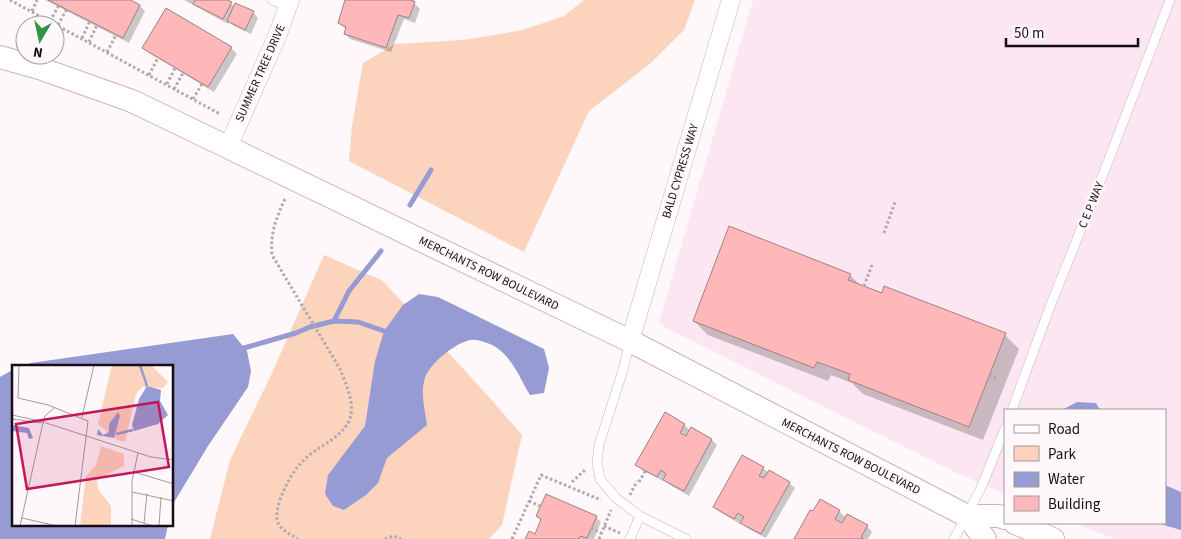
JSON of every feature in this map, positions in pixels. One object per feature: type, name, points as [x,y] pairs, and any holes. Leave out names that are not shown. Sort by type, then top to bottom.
[{"type":"street","name":"BALD CYPRESS WAY","points":[[630,341],[731,0]]},
{"type":"street","name":"SUMMER TREE DRIVE","points":[[228,147],[278,34],[284,2]]},
{"type":"street","name":"MERCHANTS ROW BOULEVARD","points":[[0,57],[39,68],[132,101],[630,341],[967,516],[985,539]]},
{"type":"street","name":"MERCHANTS ROW BOULEVARD","points":[[967,516],[1004,518]]},
{"type":"street","points":[[1017,524],[1053,539]]},
{"type":"lane","name":"C E P WAY","points":[[1012,409],[1051,304],[1170,0]]},
{"type":"lane","points":[[630,341],[623,370],[599,445],[597,462],[600,479],[616,498],[640,516],[686,539]]},
{"type":"lane","points":[[954,539],[981,488],[1004,430]]},
{"type":"lane","points":[[630,539],[640,516]]},
{"type":"path","points":[[10,0],[39,15]]},
{"type":"path","points":[[32,11],[37,0]]},
{"type":"path","points":[[53,15],[58,5]]},
{"type":"path","points":[[64,15],[67,9]]},
{"type":"path","points":[[82,38],[90,21]]},
{"type":"path","points":[[89,42],[97,25]]},
{"type":"path","points":[[65,29],[220,114]]},
{"type":"path","points":[[107,52],[116,35]]},
{"type":"path","points":[[149,75],[158,58]]},
{"type":"path","points":[[167,84],[175,68]]},
{"type":"path","points":[[174,89],[183,73]]},
{"type":"path","points":[[193,99],[202,84]]},
{"type":"path","points":[[285,199],[270,241],[272,255],[340,369],[348,389],[351,407],[350,419],[343,431],[306,458],[287,480],[279,505],[277,520],[281,529],[298,539]]},
{"type":"path","points":[[884,233],[895,202]]},
{"type":"path","points":[[864,286],[872,265]]},
{"type":"path","points":[[989,376],[998,379]]},
{"type":"path","points":[[572,482],[588,467],[589,476]]},
{"type":"path","points":[[639,482],[646,470]]},
{"type":"path","points":[[512,539],[541,475],[601,500]]},
{"type":"path","points":[[595,491],[611,510],[598,539]]},
{"type":"path","points":[[529,501],[540,506]]},
{"type":"path","points":[[591,528],[601,533]]},
{"type":"path","points":[[385,539],[393,536],[401,539]]},
{"type":"shaded area","points":[[753,0],[1181,0],[1181,539],[1116,539],[1076,524],[1166,524],[1166,409],[1004,409],[1004,494],[957,473],[666,328],[659,322]]},
{"type":"green space","points":[[584,0],[695,0],[684,30],[651,63],[589,111],[524,252],[349,161],[352,126],[363,63],[395,44],[464,40],[523,30],[564,16]]},
{"type":"green space","points":[[324,255],[383,281],[522,435],[502,525],[489,539],[210,539],[230,460],[272,373]]},
{"type":"water","points":[[419,294],[438,297],[544,349],[549,368],[544,393],[530,395],[512,363],[495,346],[474,340],[458,345],[437,360],[425,378],[423,396],[427,425],[387,458],[378,483],[366,495],[344,510],[333,506],[325,494],[328,475],[365,426],[375,361],[384,331],[403,305]]},
{"type":"water","points":[[233,334],[247,351],[251,371],[248,387],[208,446],[174,502],[174,365],[24,365]]},
{"type":"water","points":[[12,370],[12,526],[168,526],[165,539],[0,539],[0,377]]},
{"type":"water","points":[[1077,402],[1096,403],[1099,409],[1064,409]]},
{"type":"water","points":[[1166,485],[1181,492],[1181,530],[1160,524],[1166,524]]},
{"type":"building","points":[[48,0],[131,0],[140,5],[123,38]]},
{"type":"building","points":[[195,0],[228,0],[232,2],[223,19],[193,4]]},
{"type":"building","points":[[345,0],[410,0],[415,2],[409,18],[398,15],[386,48],[344,34],[346,27],[338,23]]},
{"type":"building","points":[[235,3],[254,11],[245,30],[227,21]]},
{"type":"building","points":[[166,8],[232,47],[208,87],[142,48]]},
{"type":"building","points":[[729,226],[851,274],[848,280],[882,293],[884,286],[1006,333],[969,427],[848,380],[850,374],[817,362],[814,368],[693,321]]},
{"type":"building","points":[[665,412],[685,424],[680,433],[686,436],[691,427],[712,439],[684,491],[663,480],[666,474],[661,470],[657,477],[635,465]]},
{"type":"building","points":[[742,455],[764,467],[759,476],[764,478],[769,470],[790,482],[761,534],[740,523],[744,517],[738,513],[734,519],[713,507]]},
{"type":"building","points":[[546,494],[597,516],[587,538],[580,536],[579,539],[525,539],[529,531],[535,534],[541,519],[536,516]]},
{"type":"building","points":[[820,499],[840,510],[835,519],[842,523],[847,514],[868,525],[861,537],[864,539],[794,539],[810,510],[813,511]]},
{"type":"waterway","points":[[410,205],[431,170]]},
{"type":"waterway","points":[[334,321],[349,291],[381,251]]},
{"type":"waterway","points":[[244,348],[334,321],[358,322],[384,331]]}]
